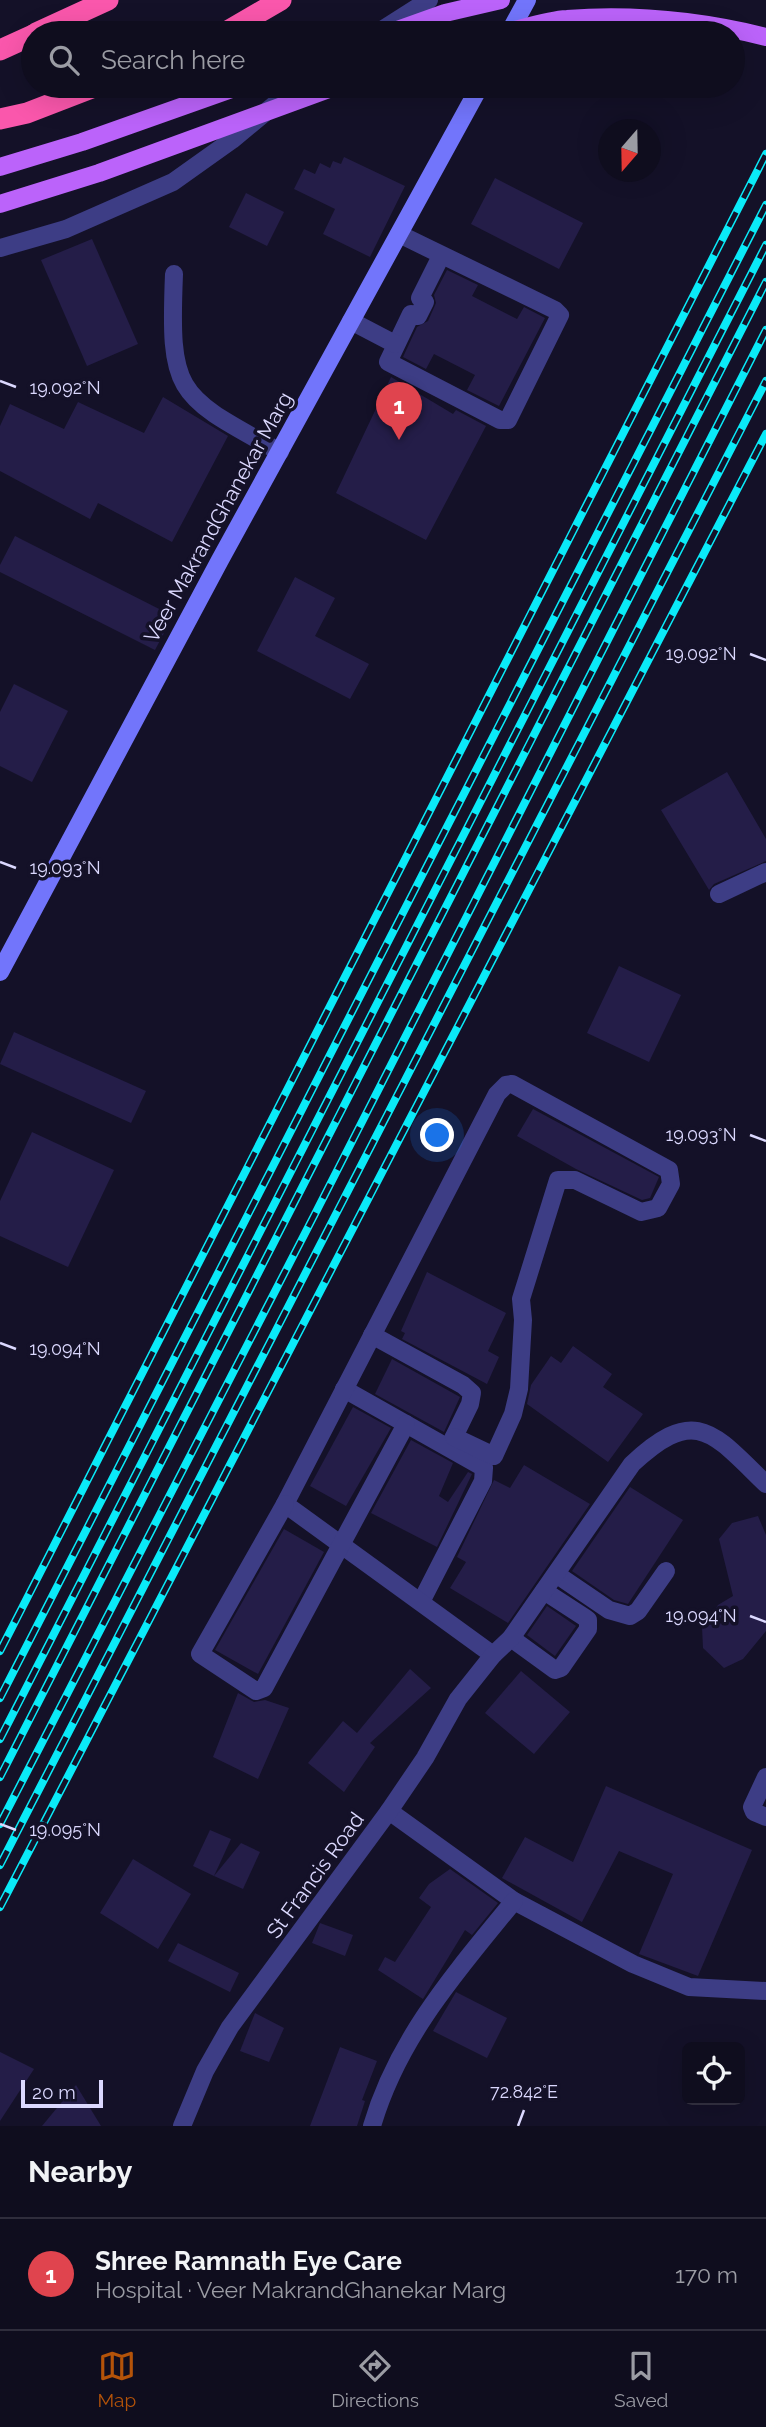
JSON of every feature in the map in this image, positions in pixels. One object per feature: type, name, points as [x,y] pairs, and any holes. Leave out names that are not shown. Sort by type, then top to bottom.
[{"type":"highway","points":[[63,21],[108,0]]},
{"type":"highway","points":[[245,21],[281,0]]},
{"type":"highway","points":[[0,50],[21,40]]},
{"type":"highway","points":[[0,118],[27,113],[66,98]]},
{"type":"main road","points":[[422,21],[501,0]]},
{"type":"main road","points":[[557,21],[630,17],[672,21]]},
{"type":"main road","points":[[745,31],[766,37]]},
{"type":"main road","points":[[0,167],[82,142],[206,98]]},
{"type":"main road","points":[[0,204],[99,173],[304,98]]},
{"type":"street","points":[[396,21],[429,0]]},
{"type":"street","points":[[514,21],[527,0]]},
{"type":"street","points":[[0,248],[66,229],[173,182],[232,140],[283,98]]},
{"type":"street","name":"Veer MakrandGhanekar Marg","points":[[0,972],[279,452],[473,98]]},
{"type":"street","points":[[399,233],[555,310],[560,315],[510,418],[500,420],[389,364],[395,344],[411,314],[418,316],[425,302],[420,296],[442,256]]},
{"type":"street","points":[[174,274],[171,338],[177,372],[187,392],[210,413],[279,452]]},
{"type":"street","points":[[351,321],[395,344]]},
{"type":"street","points":[[719,894],[766,872]]},
{"type":"street","points":[[344,1389],[406,1424],[494,1456],[513,1414],[519,1389],[523,1320],[520,1299],[558,1180],[575,1180],[641,1212],[653,1211],[659,1208],[671,1184],[669,1170],[518,1085],[506,1085],[497,1094],[344,1389],[285,1504],[200,1651],[202,1658],[261,1691],[406,1424]]},
{"type":"street","points":[[372,1335],[472,1392],[470,1404],[451,1442]]},
{"type":"street","name":"St Francis Road","points":[[182,2126],[205,2071],[230,2027],[425,1758],[458,1699],[493,1655],[511,1638],[632,1464],[656,1441],[680,1429],[716,1436],[766,1484]]},
{"type":"street","points":[[421,1602],[485,1475],[479,1463],[451,1442]]},
{"type":"street","points":[[285,1504],[493,1655]]},
{"type":"street","points":[[556,1574],[609,1610],[630,1616],[638,1611],[666,1572]]},
{"type":"street","points":[[511,1638],[551,1668],[561,1668],[589,1625],[584,1617],[544,1591]]},
{"type":"street","points":[[766,1777],[752,1807],[754,1812],[766,1817]]},
{"type":"street","points":[[388,1811],[514,1901],[633,1964],[695,1989],[766,1991]]},
{"type":"street","points":[[372,2126],[381,2095],[429,2005],[514,1901]]},
{"type":"building","points":[[344,157],[405,186],[370,257],[323,234],[335,209],[294,189],[304,169],[315,174],[320,163],[330,168],[333,161],[341,164]]},
{"type":"building","points":[[495,178],[583,223],[559,269],[471,224]]},
{"type":"building","points":[[246,193],[284,212],[267,246],[229,227]]},
{"type":"building","points":[[92,239],[138,344],[87,366],[41,260]]},
{"type":"building","points":[[447,270],[478,285],[472,296],[517,319],[524,307],[545,318],[499,406],[467,390],[475,375],[434,354],[426,369],[403,357],[417,327],[428,321],[436,303],[434,295]]},
{"type":"building","points":[[391,377],[453,414],[456,410],[486,426],[426,540],[336,493]]},
{"type":"building","points":[[163,397],[228,436],[172,542],[98,503],[90,519],[0,471],[0,426],[10,404],[64,429],[78,402],[144,433]]},
{"type":"building","points":[[15,536],[173,616],[155,650],[0,572],[0,565]]},
{"type":"building","points":[[295,577],[335,598],[315,636],[369,664],[350,699],[257,651]]},
{"type":"building","points":[[14,684],[68,711],[32,782],[0,766],[0,712]]},
{"type":"building","points":[[727,772],[766,839],[766,861],[714,884],[709,890],[661,810]]},
{"type":"building","points":[[619,966],[681,995],[649,1062],[587,1033]]},
{"type":"building","points":[[14,1032],[146,1091],[131,1123],[0,1064]]},
{"type":"building","points":[[533,1109],[659,1177],[650,1198],[642,1200],[576,1169],[517,1136]]},
{"type":"building","points":[[32,1132],[114,1170],[68,1267],[0,1236],[0,1201]]},
{"type":"building","points":[[427,1272],[506,1313],[488,1351],[499,1357],[487,1384],[402,1339],[405,1333],[401,1331]]},
{"type":"building","points":[[573,1346],[612,1374],[603,1387],[643,1414],[608,1462],[527,1404],[531,1385],[551,1356],[561,1363]]},
{"type":"building","points":[[392,1359],[460,1397],[444,1432],[375,1394]]},
{"type":"building","points":[[353,1407],[391,1428],[346,1506],[310,1486]]},
{"type":"building","points":[[411,1440],[453,1463],[439,1496],[448,1502],[468,1472],[472,1474],[437,1547],[371,1513]]},
{"type":"building","points":[[524,1465],[590,1504],[508,1623],[450,1588],[466,1562],[457,1557],[494,1480],[510,1488]]},
{"type":"building","points":[[630,1487],[683,1520],[628,1604],[614,1600],[572,1571]]},
{"type":"building","points":[[758,1516],[766,1535],[766,1631],[743,1659],[724,1668],[703,1648],[702,1627],[718,1605],[733,1596],[719,1539],[732,1523]]},
{"type":"building","points":[[284,1529],[324,1552],[258,1674],[215,1650]]},
{"type":"building","points":[[547,1606],[576,1626],[555,1656],[527,1635]]},
{"type":"building","points":[[410,1669],[431,1688],[370,1743],[375,1747],[344,1792],[308,1763],[343,1721],[357,1733]]},
{"type":"building","points":[[521,1671],[570,1712],[534,1754],[485,1713]]},
{"type":"building","points":[[238,1693],[254,1702],[265,1700],[289,1708],[258,1779],[213,1757]]},
{"type":"building","points":[[606,1786],[752,1850],[698,1976],[639,1954],[673,1874],[619,1851],[582,1922],[502,1878],[525,1837],[573,1862]]},
{"type":"building","points":[[210,1830],[231,1839],[214,1876],[193,1866]]},
{"type":"building","points":[[241,1843],[260,1852],[243,1889],[214,1876]]},
{"type":"building","points":[[133,1859],[191,1894],[158,1949],[100,1913]]},
{"type":"building","points":[[450,1869],[498,1903],[472,1935],[465,1930],[423,1999],[378,1970],[385,1957],[395,1962],[431,1907],[419,1898],[429,1884]]},
{"type":"building","points":[[320,1923],[353,1935],[345,1956],[312,1943]]},
{"type":"building","points":[[178,1943],[239,1973],[230,1992],[168,1961]]},
{"type":"building","points":[[456,1992],[507,2018],[487,2058],[433,2031]]},
{"type":"building","points":[[255,2013],[284,2028],[269,2062],[240,2051]]},
{"type":"building","points":[[340,2047],[377,2061],[362,2100],[365,2101],[357,2126],[310,2126]]},
{"type":"building","points":[[0,2052],[34,2069],[0,2121]]},
{"type":"building","points":[[76,2085],[101,2126],[42,2126]]},
{"type":"railway","points":[[0,1651],[766,154]]},
{"type":"railway","points":[[0,1698],[766,205]]},
{"type":"railway","points":[[0,1739],[766,245]]},
{"type":"railway","points":[[0,1777],[766,282]]},
{"type":"railway","points":[[0,1824],[766,330]]},
{"type":"railway","points":[[0,1865],[766,381]]},
{"type":"railway","points":[[0,1907],[766,434]]},
{"type":"place","name":"Shree Ramnath Eye Care","points":[[399,440]]}]
